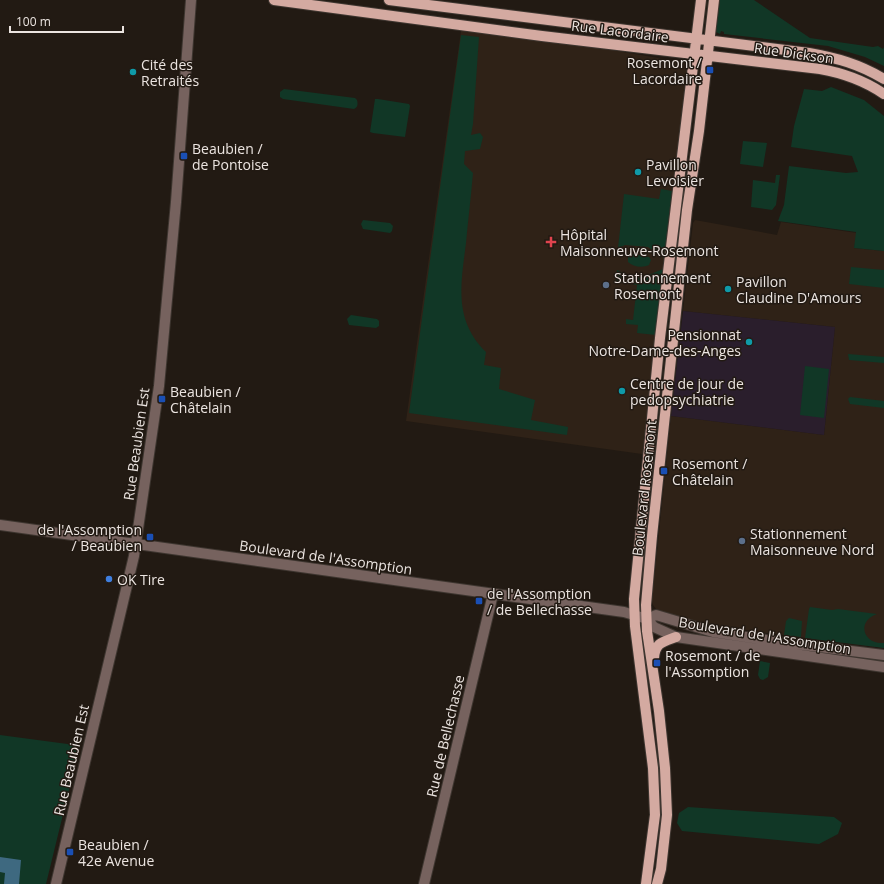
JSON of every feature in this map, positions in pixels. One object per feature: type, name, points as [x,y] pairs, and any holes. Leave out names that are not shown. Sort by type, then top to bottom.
[{"type":"main road","name":"Rue Lacordaire","points":[[274,0],[542,36],[695,54]]},
{"type":"main road","name":"Rue Lacordaire","points":[[389,0],[697,39]]},
{"type":"main road","name":"Boulevard Rosemont","points":[[646,884],[655,815],[655,799],[653,768],[634,599],[660,338],[701,0]]},
{"type":"main road","name":"Boulevard Rosemont","points":[[658,884],[667,815],[665,768],[646,619],[646,605],[687,210],[699,131],[714,0]]},
{"type":"main road","points":[[542,36],[544,20]]},
{"type":"main road","name":"Rue Dickson","points":[[697,39],[835,58],[868,69],[884,79]]},
{"type":"main road","name":"Rue Dickson","points":[[695,54],[835,72],[862,81],[884,94]]},
{"type":"main road","points":[[653,670],[655,650],[657,646],[664,641],[676,637]]},
{"type":"street","name":"Rue Beaubien Est","points":[[56,884],[136,544],[159,386],[176,202],[191,0]]},
{"type":"street","name":"Boulevard de l'Assomption","points":[[0,525],[624,612],[646,619],[654,627],[676,637],[884,667]]},
{"type":"street","name":"Rue de Bellechasse","points":[[424,884],[493,594]]},
{"type":"street","name":"Boulevard de l'Assomption","points":[[646,619],[656,615],[714,632],[884,656]]},
{"type":"shaded area","name":"Hôpital Maisonneuve-Rosemont","points":[[462,24],[687,63],[649,455],[406,421]]},
{"type":"shaded area","name":"Hôpital Maisonneuve-Rosemont","points":[[695,220],[777,235],[781,222],[857,233],[854,248],[884,251],[884,648],[707,625],[656,609],[653,605],[652,601],[671,416],[824,435],[835,327],[683,311],[693,223]]},
{"type":"shaded area","points":[[683,311],[835,327],[824,435],[671,416]]},
{"type":"green space","points":[[720,0],[754,0],[810,38],[873,47],[878,46],[883,49],[884,47],[884,66],[865,57],[828,46],[724,34],[724,32],[721,31],[720,34],[716,32]]},
{"type":"green space","points":[[461,35],[479,37],[471,135],[480,133],[483,137],[480,149],[465,151],[464,164],[473,173],[461,287],[464,314],[468,327],[475,340],[486,352],[484,365],[501,368],[499,389],[535,400],[531,420],[568,427],[567,435],[409,413]]},
{"type":"green space","points":[[831,87],[864,100],[884,116],[884,251],[854,248],[856,232],[778,221],[784,205],[789,166],[846,173],[858,172],[852,156],[791,147],[794,126],[804,89],[822,91]]},
{"type":"green space","points":[[284,89],[355,98],[358,103],[354,109],[283,99],[280,97],[280,92]]},
{"type":"green space","points":[[375,99],[409,104],[410,106],[405,137],[370,132]]},
{"type":"green space","points":[[743,141],[767,143],[763,167],[740,164]]},
{"type":"green space","points":[[776,175],[780,175],[776,205],[772,210],[751,207],[753,180],[775,183]]},
{"type":"green space","points":[[661,189],[672,191],[664,258],[648,247],[625,245],[618,248],[624,194],[659,199]]},
{"type":"green space","points":[[363,220],[390,223],[393,226],[392,231],[390,233],[363,229],[361,224]]},
{"type":"green space","points":[[634,254],[649,257],[651,260],[649,265],[638,266],[630,264],[628,262],[628,257]]},
{"type":"green space","points":[[851,267],[884,270],[884,288],[849,284]]},
{"type":"green space","points":[[663,269],[656,335],[637,333],[638,325],[626,324],[626,319],[633,320],[637,285],[631,284],[632,274],[646,276]]},
{"type":"green space","points":[[617,270],[623,273],[622,283],[616,282]]},
{"type":"green space","points":[[351,315],[377,319],[379,321],[379,326],[376,328],[349,325],[347,319]]},
{"type":"green space","points":[[848,354],[884,357],[884,363],[849,360]]},
{"type":"green space","points":[[805,366],[829,369],[824,418],[800,415]]},
{"type":"green space","points":[[850,397],[884,401],[884,408],[850,404],[848,399]]},
{"type":"green space","points":[[810,607],[877,614],[870,617],[866,622],[864,627],[865,632],[867,637],[871,640],[877,643],[884,643],[884,648],[805,638]]},
{"type":"green space","points":[[789,618],[802,621],[801,637],[784,635],[786,621]]},
{"type":"green space","points":[[760,661],[770,663],[768,677],[763,680],[760,679],[758,675]]},
{"type":"green space","points":[[0,735],[75,745],[79,749],[46,884],[0,884]]},
{"type":"green space","points":[[688,807],[834,817],[842,823],[838,834],[819,844],[682,831],[677,823],[679,813]]},
{"type":"water","points":[[0,857],[21,860],[19,884],[4,884],[5,873],[0,872]]},
{"type":"place","name":"Rosemont / Lacordaire","points":[[710,70]]},
{"type":"place","name":"Cité des Retraités","points":[[133,72]]},
{"type":"place","name":"Beaubien / de Pontoise","points":[[184,156]]},
{"type":"place","name":"Pavillon Levoisier","points":[[638,172]]},
{"type":"place","name":"Hôpital Maisonneuve-Rosemont","points":[[551,242]]},
{"type":"place","name":"Stationnement Rosemont","points":[[606,285]]},
{"type":"place","name":"Pavillon Claudine D'Amours","points":[[728,289]]},
{"type":"place","name":"Pensionnat Notre-Dame-des-Anges","points":[[749,342]]},
{"type":"place","name":"Centre de jour de pedopsychiatrie","points":[[622,391]]},
{"type":"place","name":"Beaubien / Châtelain","points":[[162,399]]},
{"type":"place","name":"Rosemont / Châtelain","points":[[664,471]]},
{"type":"place","name":"de l'Assomption / Beaubien","points":[[150,537]]},
{"type":"place","name":"Stationnement Maisonneuve Nord","points":[[742,541]]},
{"type":"place","name":"OK Tire","points":[[109,579]]},
{"type":"place","name":"de l'Assomption / de Bellechasse","points":[[479,601]]},
{"type":"place","name":"Rosemont / de l'Assomption","points":[[657,663]]},
{"type":"place","name":"Beaubien / 42e Avenue","points":[[70,852]]}]
